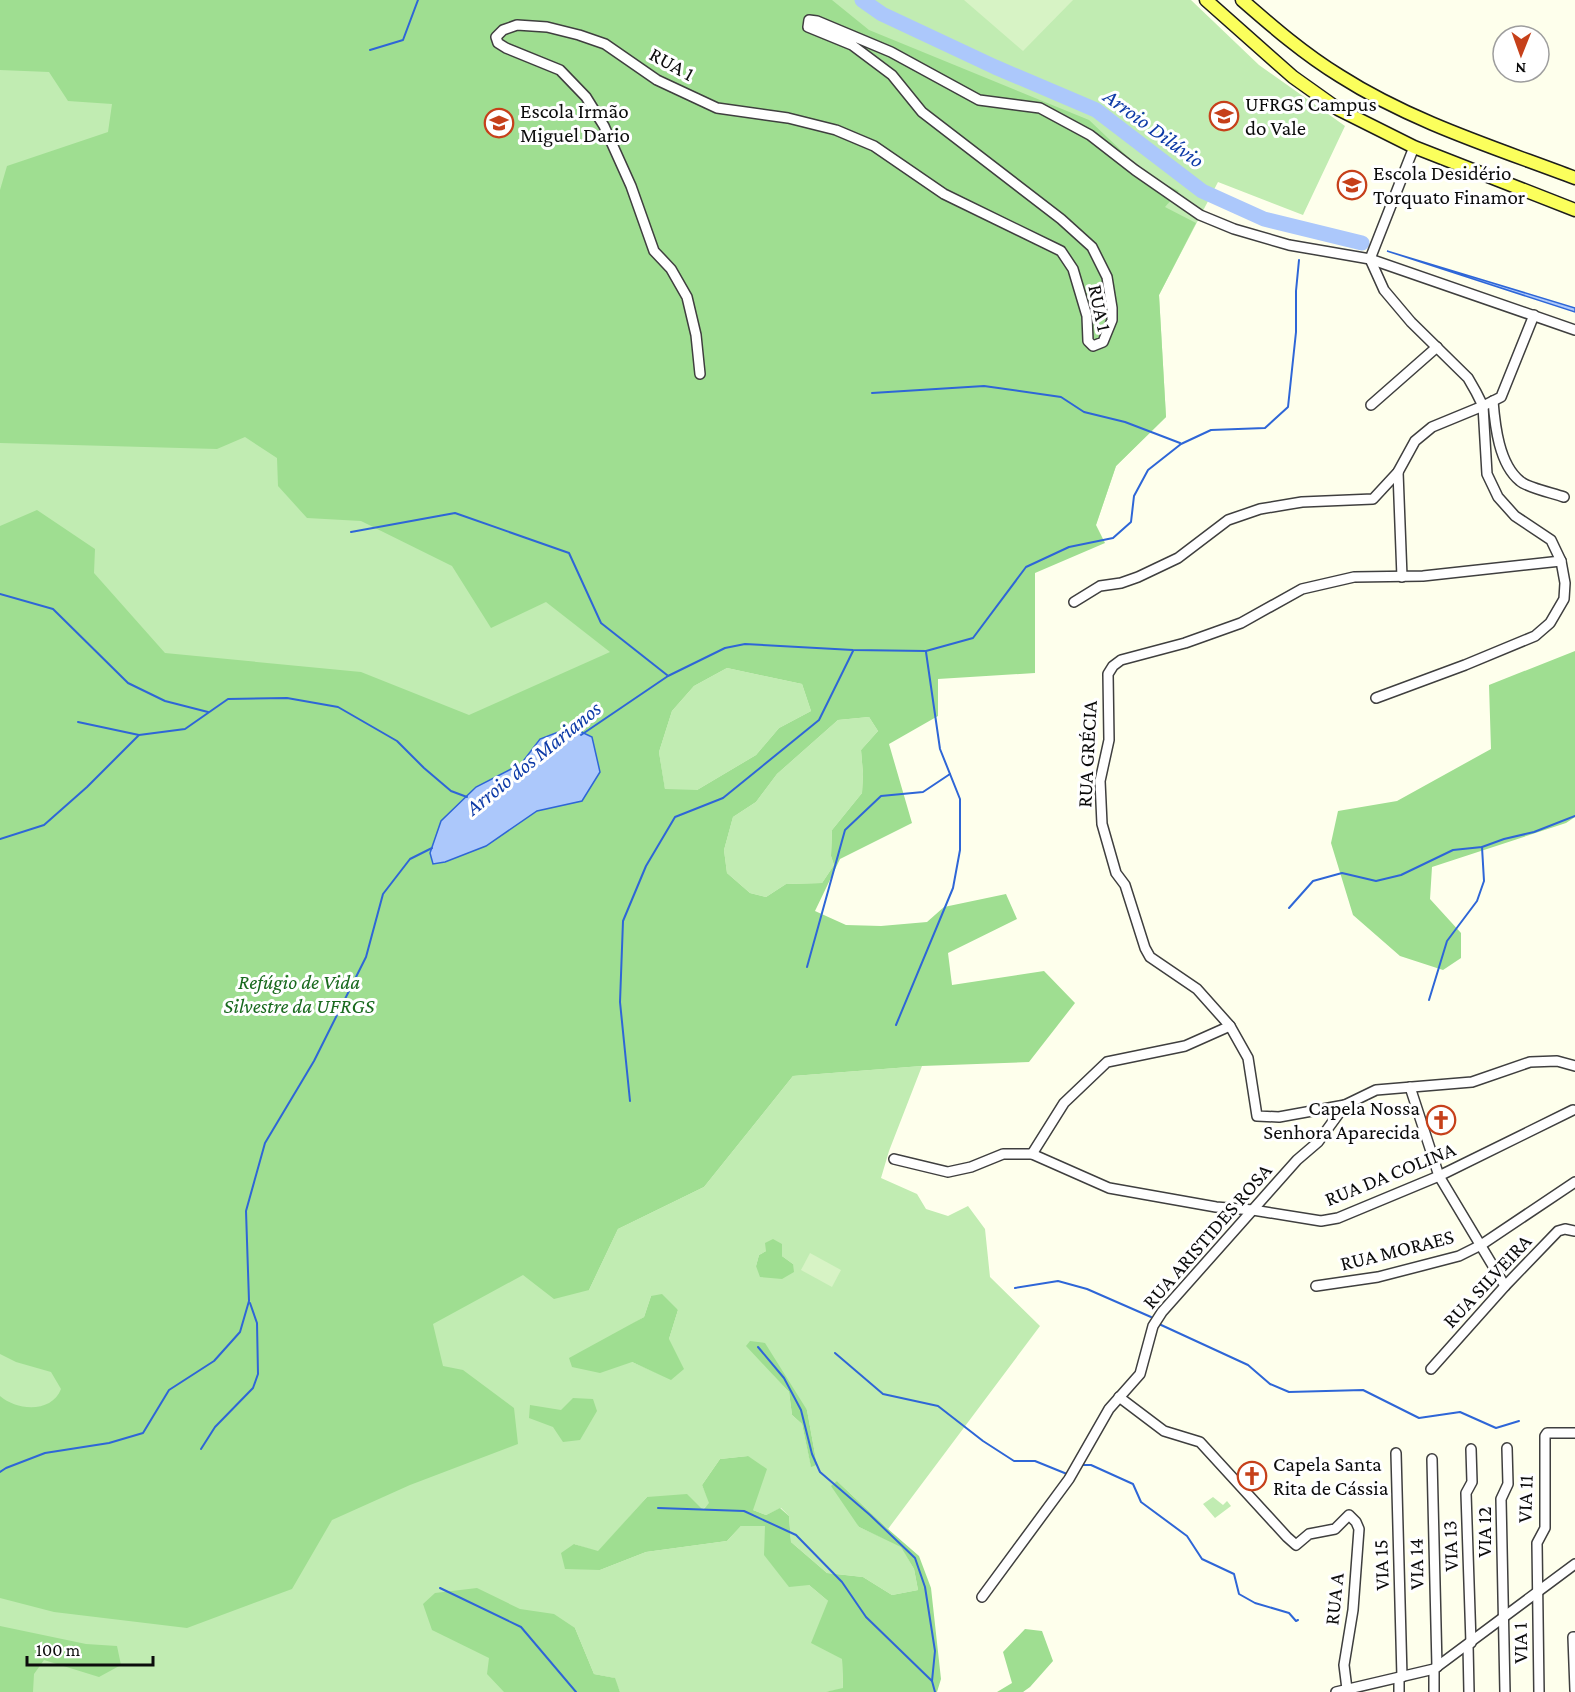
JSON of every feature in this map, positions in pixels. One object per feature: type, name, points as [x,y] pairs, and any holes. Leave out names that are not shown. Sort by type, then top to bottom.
[{"type":"main road","points":[[1206,0],[1293,77],[1338,109],[1414,147],[1575,210]]},
{"type":"main road","points":[[1242,0],[1305,52],[1340,76],[1391,104],[1465,136],[1575,178]]},
{"type":"street","name":"RUA 1","points":[[700,374],[696,335],[687,297],[671,269],[654,251],[631,186],[604,126],[586,97],[560,70],[498,43],[496,37],[503,30],[517,25],[547,27],[579,35],[605,44],[657,80],[717,108],[788,118],[826,128],[874,146],[945,194],[1061,251],[1073,269],[1087,316],[1088,341],[1093,346],[1102,342],[1112,320],[1112,308],[1107,277],[1092,247],[1061,219],[922,112],[892,75],[852,45],[808,27],[809,20],[817,21],[891,52],[979,100],[1040,108],[1090,135],[1135,170],[1200,215],[1234,229],[1289,245],[1371,259]]},
{"type":"street","points":[[1376,698],[1535,636],[1550,623],[1564,599],[1565,584],[1561,561],[1551,540],[1515,516],[1498,497],[1487,474],[1483,406],[1468,378],[1411,322],[1384,290],[1371,259],[1414,147]]},
{"type":"street","points":[[1371,259],[1575,330]]},
{"type":"street","points":[[1074,602],[1100,586],[1121,583],[1138,577],[1178,558],[1228,520],[1260,509],[1302,502],[1371,499],[1398,472],[1415,441],[1432,427],[1501,397],[1533,315]]},
{"type":"street","points":[[1371,405],[1437,347]]},
{"type":"street","points":[[1493,401],[1500,448],[1512,472],[1520,482],[1564,497]]},
{"type":"street","points":[[1398,472],[1402,577]]},
{"type":"street","name":"RUA GRÉCIA","points":[[1345,1105],[1279,1117],[1257,1116],[1248,1058],[1230,1026],[1197,989],[1150,957],[1145,948],[1125,885],[1116,873],[1102,824],[1100,780],[1109,740],[1108,674],[1120,660],[1185,643],[1241,623],[1302,589],[1354,578],[1402,577],[1561,561]]},
{"type":"street","points":[[1032,1154],[1064,1102],[1108,1062],[1185,1046],[1230,1026]]},
{"type":"street","name":"RUA ARISTIDES ROSA","points":[[982,1597],[1069,1479],[1100,1424],[1119,1397],[1140,1374],[1153,1326],[1162,1312],[1297,1160],[1318,1142],[1345,1105],[1376,1090],[1472,1082],[1530,1062],[1557,1061],[1575,1066]]},
{"type":"street","points":[[1410,1087],[1439,1176],[1506,1286]]},
{"type":"street","name":"RUA DA COLINA","points":[[894,1159],[948,1172],[971,1167],[1004,1154],[1032,1154],[1109,1188],[1216,1207],[1253,1210],[1321,1221],[1338,1218],[1439,1176],[1574,1110]]},
{"type":"street","name":"RUA MORAES","points":[[1316,1286],[1352,1282],[1459,1256],[1481,1245],[1575,1182]]},
{"type":"street","name":"RUA SILVEIRA","points":[[1431,1369],[1558,1231],[1565,1229],[1575,1232]]},
{"type":"street","name":"RUA A","points":[[1119,1397],[1164,1431],[1200,1442],[1296,1545],[1309,1534],[1335,1529],[1348,1515],[1356,1522],[1359,1529],[1353,1610],[1344,1665],[1347,1689]]},
{"type":"street","name":"VIA 11","points":[[1538,1592],[1537,1544],[1545,1528],[1545,1436],[1547,1433],[1575,1433]]},
{"type":"street","name":"VIA 12","points":[[1505,1692],[1501,1499],[1508,1484],[1507,1448]]},
{"type":"street","name":"VIA 13","points":[[1469,1692],[1466,1492],[1472,1482],[1471,1449]]},
{"type":"street","name":"VIA 15","points":[[1396,1453],[1401,1677],[1399,1692]]},
{"type":"street","name":"VIA 14","points":[[1432,1460],[1434,1692]]},
{"type":"street","points":[[1336,1692],[1435,1668],[1575,1564]]},
{"type":"street","name":"VIA 1","points":[[1538,1592],[1539,1692]]},
{"type":"street","points":[[1575,1637],[1573,1637],[1575,1690]]},
{"type":"green space","name":"Refúgio de Vida Silvestre da UFRGS","points":[[0,0],[1191,0],[1259,65],[1345,126],[1303,215],[1218,182],[1159,295],[1166,417],[1116,466],[1096,525],[668,676],[589,1290],[618,1229],[704,1187],[793,1076],[922,1066],[881,1178],[917,1194],[926,1209],[948,1216],[968,1206],[985,1229],[990,1277],[1040,1326],[888,1529],[837,1481],[859,1527],[901,1546],[914,1569],[918,1590],[892,1595],[863,1577],[827,1573],[791,1542],[789,1516],[781,1508],[766,1515],[753,1510],[748,1456],[720,1459],[702,1485],[710,1503],[702,1510],[647,1497],[598,1552],[574,1544],[600,1570],[646,1552],[727,1541],[741,1526],[766,1526],[809,1585],[828,1601],[842,1659],[843,1689],[825,1692],[620,1692],[614,1678],[594,1674],[575,1628],[515,1692],[0,1692]],"holes":[[[766,1251],[782,1256],[793,1264],[756,1266],[759,1255]],[[651,1296],[678,1310],[669,1339],[671,1379],[632,1362],[616,1334],[644,1317]],[[769,1370],[807,1410],[817,1465],[811,1466],[802,1424],[792,1415],[789,1392]]]},
{"type":"green space","name":"Refúgio de Vida Silvestre da UFRGS","points":[[0,0],[832,0],[869,30],[1089,120],[1148,176],[1179,191],[1165,207],[1196,223],[1159,295],[1166,417],[1116,466],[1096,525],[1105,543],[1035,573],[1035,673],[938,679],[938,716],[889,744],[912,823],[840,859],[815,911],[846,925],[881,926],[927,922],[944,907],[1006,894],[1017,919],[948,953],[952,985],[1044,971],[1075,1003],[1029,1062],[922,1066],[793,1076],[704,1187],[618,1229],[589,1290],[554,1299],[523,1275],[433,1324],[443,1366],[463,1370],[514,1408],[518,1444],[410,1485],[332,1520],[292,1589],[187,1628],[54,1612],[0,1598],[0,1396],[15,1405],[34,1407],[50,1402],[61,1389],[51,1372],[16,1362],[0,1354],[0,526],[37,510],[95,549],[94,573],[165,653],[361,672],[469,715],[610,652],[546,602],[491,628],[452,566],[361,521],[307,518],[278,486],[277,458],[245,437],[217,449],[0,443],[0,190],[7,166],[108,132],[112,104],[68,101],[49,72],[0,70]],"holes":[[[727,668],[802,684],[811,711],[779,728],[756,755],[697,790],[665,789],[659,752],[672,711],[694,686]],[[869,717],[878,731],[861,750],[862,793],[832,830],[831,856],[834,865],[822,883],[786,884],[766,897],[750,893],[727,873],[724,850],[733,817],[756,802],[777,774],[838,720]]]},
{"type":"green space","points":[[964,0],[1073,0],[1023,51]]},
{"type":"green space","points":[[1575,651],[1575,817],[1566,823],[1432,867],[1430,899],[1461,933],[1461,958],[1443,970],[1400,956],[1353,915],[1331,843],[1338,811],[1397,801],[1491,749],[1489,685]]},
{"type":"green space","points":[[727,668],[802,684],[811,711],[779,728],[756,755],[697,790],[665,790],[659,752],[672,711],[694,686]]},
{"type":"green space","points":[[869,717],[878,731],[861,750],[862,793],[832,830],[831,856],[834,865],[822,883],[786,884],[766,897],[750,893],[727,873],[724,850],[733,817],[756,802],[777,774],[838,720]]},
{"type":"green space","points":[[773,1239],[782,1244],[782,1256],[793,1264],[794,1272],[782,1279],[760,1277],[756,1266],[759,1255],[766,1251],[765,1243]]},
{"type":"green space","points":[[810,1253],[841,1270],[832,1287],[801,1270]]},
{"type":"green space","points":[[662,1294],[678,1310],[669,1339],[684,1369],[671,1380],[632,1362],[600,1373],[572,1367],[569,1358],[644,1317],[651,1296]]},
{"type":"green space","points":[[750,1341],[765,1343],[807,1410],[817,1465],[811,1467],[802,1424],[792,1415],[789,1392],[746,1346]]},
{"type":"green space","points":[[573,1398],[593,1399],[597,1411],[580,1440],[563,1442],[553,1427],[529,1418],[530,1405],[561,1410]]},
{"type":"green space","points":[[748,1456],[767,1469],[753,1510],[766,1515],[780,1508],[789,1516],[791,1542],[827,1573],[863,1577],[892,1595],[918,1590],[914,1569],[901,1547],[859,1527],[831,1486],[837,1481],[919,1556],[931,1588],[941,1679],[937,1692],[825,1692],[843,1688],[842,1659],[811,1643],[828,1601],[809,1585],[789,1587],[764,1555],[765,1526],[741,1526],[727,1541],[646,1552],[600,1570],[565,1569],[561,1553],[574,1544],[598,1551],[647,1497],[687,1494],[703,1510],[709,1503],[702,1485],[720,1459]]},
{"type":"green space","points":[[1213,1497],[1223,1505],[1227,1501],[1231,1506],[1215,1518],[1203,1504]]},
{"type":"green space","points":[[477,1588],[520,1609],[554,1614],[575,1628],[594,1674],[615,1678],[620,1692],[504,1692],[487,1674],[489,1658],[432,1630],[423,1604],[435,1593]]},
{"type":"green space","points":[[0,1626],[86,1644],[117,1646],[121,1665],[99,1677],[44,1660],[34,1674],[33,1692],[0,1692]]},
{"type":"green space","points":[[1025,1629],[1042,1631],[1053,1661],[1023,1692],[997,1692],[1012,1683],[1003,1652]]},
{"type":"water","points":[[1387,251],[1575,308],[1575,312]]},
{"type":"water","points":[[571,727],[592,737],[600,772],[582,801],[537,811],[486,846],[445,862],[433,864],[430,853],[441,821],[476,787],[521,764],[540,739]]},
{"type":"waterway","points":[[370,50],[403,40],[418,0]]},
{"type":"waterway","name":"Arroio Dilúvio","points":[[862,0],[882,14],[995,67],[1096,110],[1202,191],[1264,219],[1362,243]]},
{"type":"waterway","name":"Arroio dos Marianos","points":[[581,735],[668,676],[725,648],[745,644],[853,650],[926,651],[973,638],[1026,567],[1069,547],[1113,538],[1131,522],[1134,496],[1148,470],[1181,444],[1211,430],[1265,428],[1288,407],[1296,332],[1299,260]]},
{"type":"waterway","points":[[872,393],[984,386],[1061,397],[1084,412],[1125,422],[1180,443]]},
{"type":"waterway","points":[[351,532],[455,513],[569,553],[601,623],[667,675]]},
{"type":"waterway","points":[[0,594],[53,609],[128,683],[165,701],[208,712]]},
{"type":"waterway","points":[[630,1101],[620,1002],[623,921],[646,866],[675,817],[723,798],[819,720],[853,651]]},
{"type":"waterway","points":[[896,1025],[953,888],[960,850],[960,799],[940,749],[926,652]]},
{"type":"waterway","points":[[0,839],[44,825],[87,787],[139,735],[185,729],[228,699],[287,698],[338,707],[397,741],[451,791],[467,797]]},
{"type":"waterway","points":[[78,722],[139,735]]},
{"type":"waterway","points":[[807,967],[845,830],[881,796],[923,792],[950,774]]},
{"type":"waterway","points":[[1289,908],[1313,881],[1342,873],[1376,881],[1401,875],[1453,850],[1482,847],[1534,832],[1575,816]]},
{"type":"waterway","points":[[1429,1000],[1447,941],[1477,901],[1484,881],[1482,847]]},
{"type":"waterway","name":"Arroio dos Marianos","points":[[0,1472],[45,1453],[109,1443],[143,1433],[169,1390],[214,1361],[240,1332],[249,1301],[246,1211],[265,1143],[314,1061],[366,957],[383,894],[410,859],[432,848]]},
{"type":"waterway","points":[[1015,1288],[1058,1281],[1087,1289],[1151,1317]]},
{"type":"waterway","points":[[201,1449],[215,1427],[253,1388],[258,1374],[257,1323],[250,1303]]},
{"type":"waterway","points":[[1159,1324],[1248,1365],[1270,1384],[1289,1392],[1363,1390],[1419,1418],[1460,1412],[1496,1428],[1519,1421]]},
{"type":"waterway","points":[[758,1347],[784,1378],[801,1410],[812,1454],[820,1472],[915,1558],[925,1587],[935,1651],[932,1681],[935,1692]]},
{"type":"waterway","points":[[835,1353],[883,1394],[938,1406],[983,1441],[1014,1461],[1035,1461],[1067,1474]]},
{"type":"waterway","points":[[1082,1465],[1091,1465],[1133,1484],[1141,1502],[1187,1536],[1202,1559],[1234,1574],[1239,1594],[1255,1603],[1289,1613],[1296,1621],[1298,1620]]},
{"type":"waterway","points":[[658,1508],[744,1511],[796,1535],[842,1582],[866,1617],[932,1681]]},
{"type":"waterway","points":[[440,1588],[521,1627],[576,1692]]},
{"type":"place","name":"UFRGS Campus do Vale","points":[[1224,116]]},
{"type":"place","name":"Escola Irmão Miguel Dario","points":[[499,123]]},
{"type":"place","name":"Escola Desidério Torquato Finamor","points":[[1352,185]]},
{"type":"place","name":"Capela Nossa Senhora Aparecida","points":[[1441,1120]]},
{"type":"place","name":"Capela Santa Rita de Cássia","points":[[1252,1476]]}]
